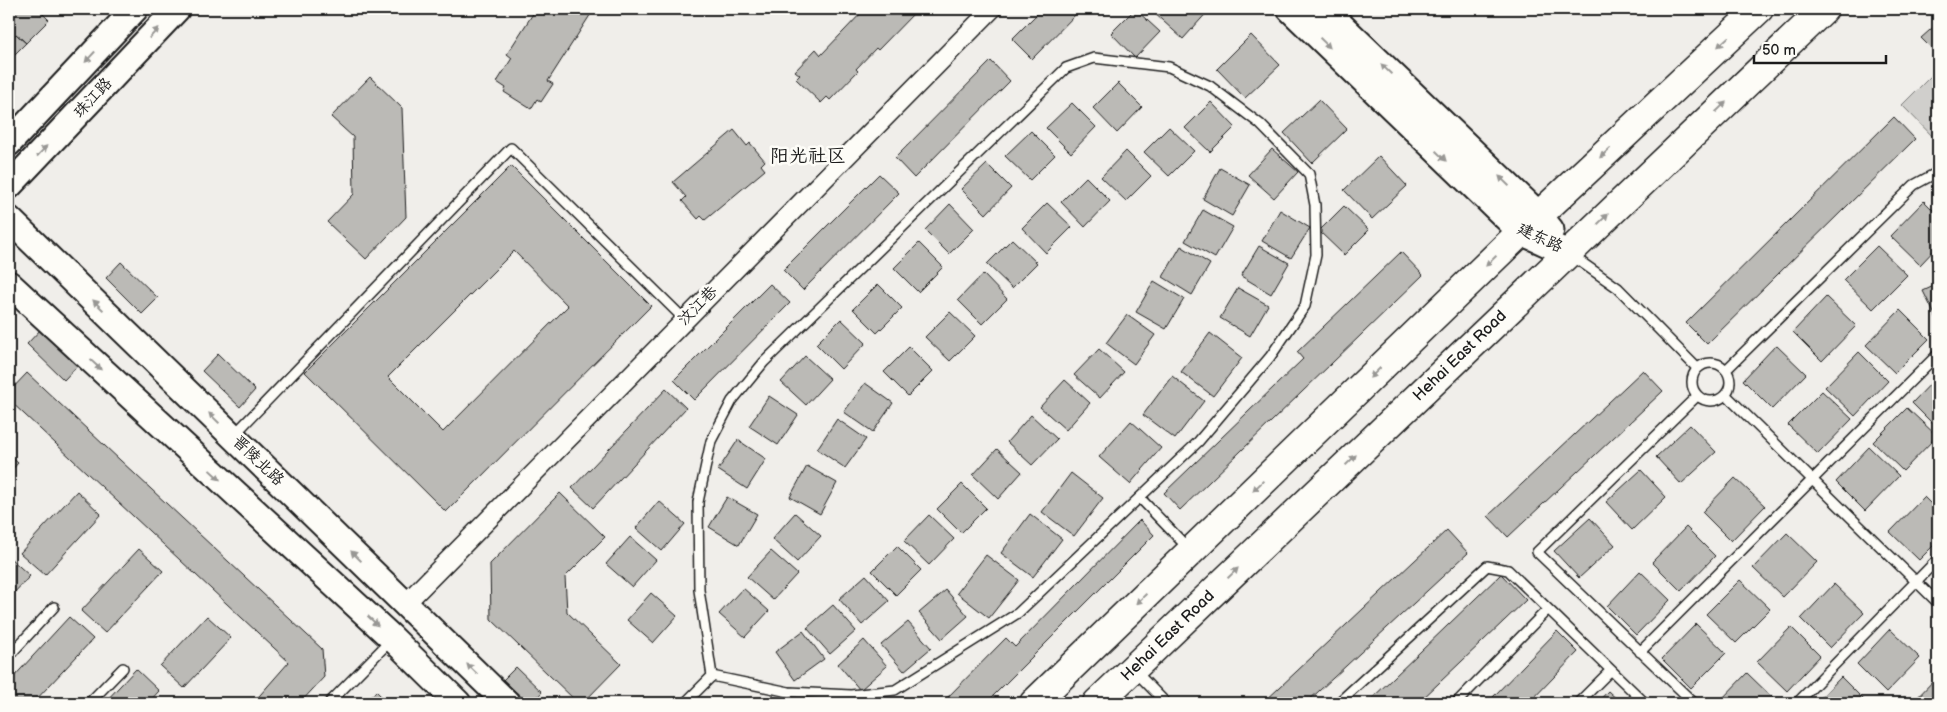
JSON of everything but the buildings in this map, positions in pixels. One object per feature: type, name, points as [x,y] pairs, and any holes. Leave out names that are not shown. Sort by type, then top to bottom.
[{"type":"main road","name":"珠江路","points":[[9,143],[135,9]]},
{"type":"main road","name":"珠江路","points":[[9,186],[177,9]]},
{"type":"main road","name":"建东路","points":[[1290,9],[1530,224],[1568,253]]},
{"type":"main road","name":"建东路","points":[[1324,9],[1530,224]]},
{"type":"main road","points":[[1034,703],[1530,224],[1759,9]]},
{"type":"main road","name":"Hehai East Road","points":[[1097,703],[1824,9]]},
{"type":"main road","name":"晋陵北路","points":[[9,218],[507,703]]},
{"type":"main road","points":[[9,284],[392,638],[458,703]]},
{"type":"street","name":"汶江巷","points":[[405,604],[992,9]]},
{"type":"lane","points":[[1094,58],[1169,67],[1210,86],[1260,124],[1309,174],[1315,205],[1316,255],[1305,306],[1270,357],[1198,442],[1018,614],[895,690],[851,695],[789,692],[712,676],[698,590],[698,502],[710,442],[732,401],[764,362],[1066,68],[1094,58]]},
{"type":"lane","points":[[233,436],[510,148],[684,320]]},
{"type":"lane","points":[[1726,370],[1914,184],[1938,172]]},
{"type":"lane","points":[[1568,253],[1618,288],[1697,368]]},
{"type":"lane","points":[[1640,652],[1938,354]]},
{"type":"lane","points":[[1716,363],[1726,370],[1730,383],[1726,395],[1715,402],[1708,402],[1697,396],[1691,385],[1697,368],[1703,364],[1716,363]]},
{"type":"lane","points":[[1726,395],[1938,603]]},
{"type":"lane","points":[[1694,703],[1538,552],[1697,396]]},
{"type":"lane","points":[[1140,498],[1191,551]]},
{"type":"lane","points":[[1797,703],[1938,559]]},
{"type":"lane","points":[[1338,703],[1487,566],[1508,570],[1644,703]]},
{"type":"lane","points":[[9,656],[54,607]]},
{"type":"lane","points":[[1456,703],[1548,609]]},
{"type":"lane","points":[[329,703],[392,638]]},
{"type":"lane","points":[[89,703],[123,668]]},
{"type":"lane","points":[[1133,669],[1166,703]]},
{"type":"lane","points":[[1578,703],[1610,670]]},
{"type":"lane","points":[[685,703],[712,676]]},
{"type":"shaded area","points":[[1938,69],[1938,142],[1902,105]]},
{"type":"district","name":"阳光社区","points":[[808,156]]}]
